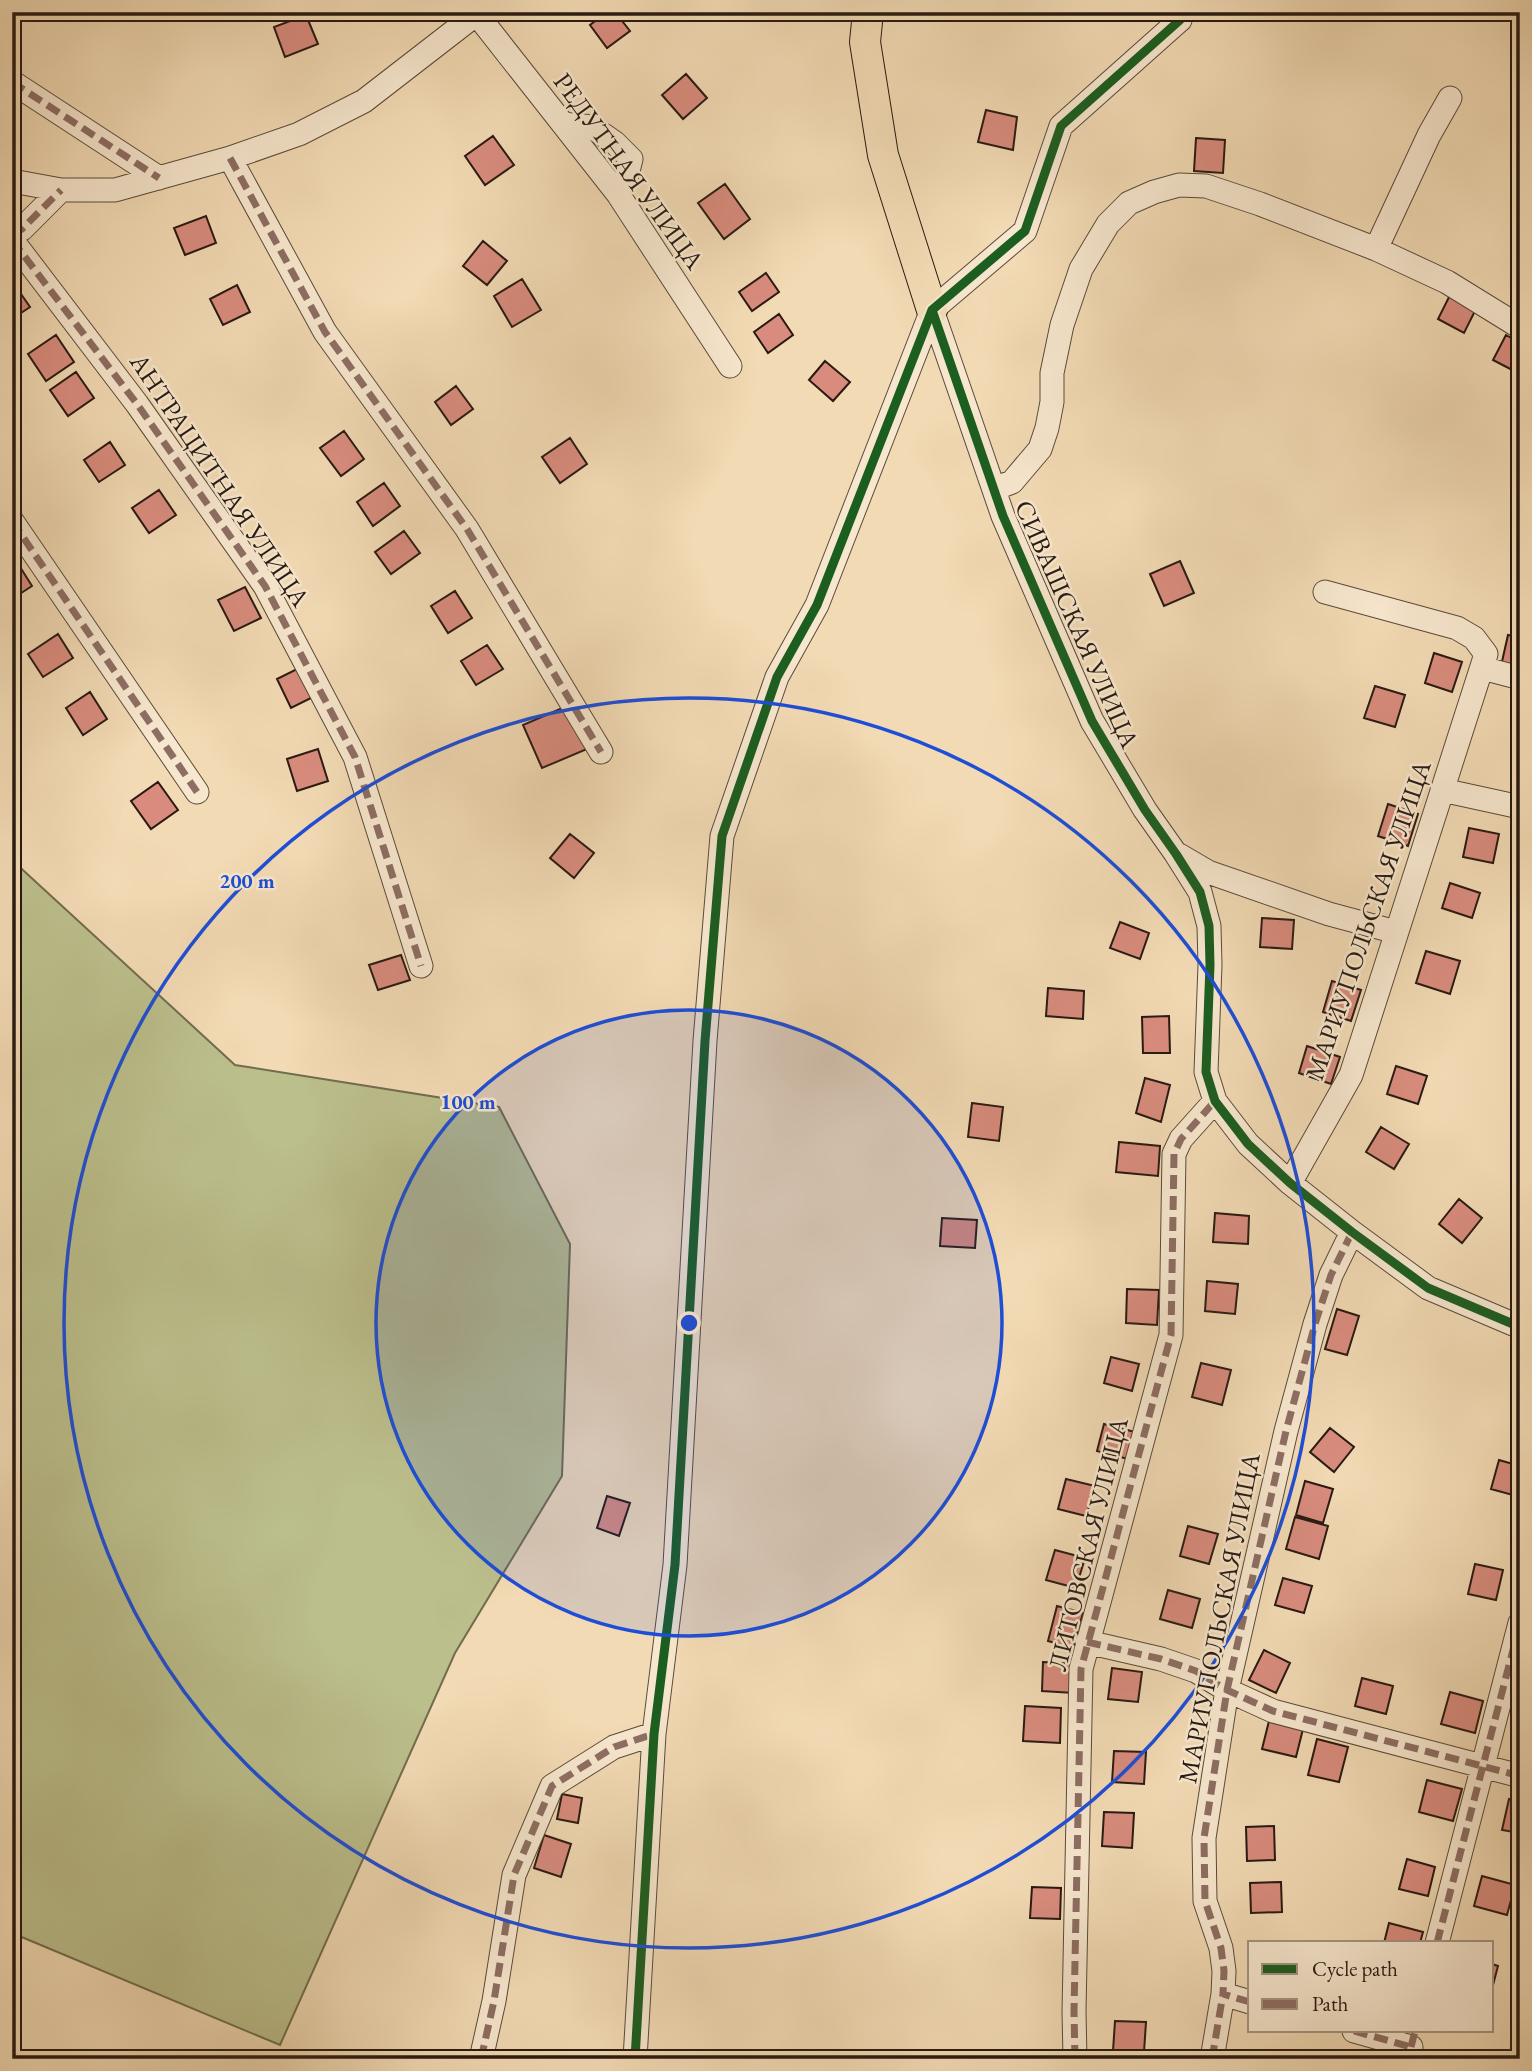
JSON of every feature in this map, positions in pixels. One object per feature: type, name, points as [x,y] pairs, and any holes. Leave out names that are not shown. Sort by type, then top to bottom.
[{"type":"main road","points":[[868,12],[865,42],[883,155],[932,310]]},
{"type":"street","points":[[12,181],[61,190],[115,191],[230,158],[299,134],[364,101],[477,13]]},
{"type":"street","name":"РЕДУТНАЯ УЛИЦА","points":[[477,13],[618,194],[730,366]]},
{"type":"street","points":[[635,2059],[654,1734],[675,1565],[705,1041],[722,836],[777,677],[817,605],[932,310],[1025,231],[1061,126],[1180,20]]},
{"type":"street","points":[[12,82],[159,178]]},
{"type":"street","points":[[1376,249],[1429,135],[1450,98]]},
{"type":"street","points":[[563,124],[592,127],[615,143],[631,159],[618,194]]},
{"type":"street","points":[[230,158],[325,332],[467,529],[601,752]]},
{"type":"street","points":[[994,489],[1012,482],[1040,449],[1050,415],[1052,373],[1062,325],[1081,269],[1108,224],[1129,203],[1154,192],[1179,186],[1206,186],[1376,249],[1447,282],[1520,327]]},
{"type":"street","points":[[12,235],[22,229],[61,190]]},
{"type":"street","name":"АНТРАЦИТНАЯ УЛИЦА","points":[[12,240],[137,404],[265,586],[355,757],[421,966]]},
{"type":"street","name":"СИВАШСКАЯ УЛИЦА","points":[[932,310],[1003,516],[1092,721],[1145,810],[1200,892],[1209,926],[1206,1072],[1215,1101],[1248,1144],[1290,1183],[1352,1232],[1428,1287],[1520,1327]]},
{"type":"street","points":[[12,521],[197,792]]},
{"type":"street","points":[[1325,592],[1457,628],[1474,638],[1486,654],[1482,668],[1520,678]]},
{"type":"street","name":"МАРИУПОЛЬСКАЯ УЛИЦА","points":[[1290,1183],[1351,1074],[1482,668]]},
{"type":"street","points":[[1442,790],[1520,807]]},
{"type":"street","points":[[1176,854],[1208,872],[1329,914],[1396,932]]},
{"type":"street","name":"ЛИТОВСКАЯ УЛИЦА","points":[[1075,2059],[1081,1669],[1171,1335],[1174,1154],[1181,1139],[1215,1101]]},
{"type":"street","name":"МАРИУПОЛЬСКАЯ УЛИЦА","points":[[1212,2059],[1224,1972],[1221,1948],[1205,1901],[1204,1838],[1227,1690],[1286,1431],[1315,1324],[1331,1275],[1352,1232]]},
{"type":"street","points":[[1438,1941],[1520,1623]]},
{"type":"street","points":[[1087,1642],[1161,1659],[1196,1671],[1227,1690],[1273,1711],[1520,1776]]},
{"type":"street","points":[[481,2059],[494,2001],[514,1875],[552,1786],[614,1747],[654,1734]]},
{"type":"street","points":[[1223,1994],[1248,2001]]},
{"type":"street","points":[[1358,2032],[1411,2045]]},
{"type":"green space","points":[[12,860],[235,1065],[499,1107],[570,1244],[562,1476],[455,1653],[280,2045],[12,1933]]},
{"type":"building","points":[[607,12],[615,12],[630,31],[607,48],[590,25]]},
{"type":"building","points":[[306,15],[318,44],[285,57],[274,27]]},
{"type":"building","points":[[686,74],[707,98],[683,119],[662,95]]},
{"type":"building","points":[[986,110],[1017,117],[1013,150],[978,142]]},
{"type":"building","points":[[493,136],[514,165],[485,185],[465,156]]},
{"type":"building","points":[[1196,138],[1225,140],[1223,173],[1194,171]]},
{"type":"building","points":[[725,184],[750,219],[724,239],[698,203]]},
{"type":"building","points":[[206,216],[216,243],[185,255],[174,228]]},
{"type":"building","points":[[483,241],[507,261],[487,285],[463,266]]},
{"type":"building","points":[[766,273],[779,292],[752,311],[739,292]]},
{"type":"building","points":[[522,279],[541,310],[512,327],[494,296]]},
{"type":"building","points":[[12,281],[30,307],[12,319]]},
{"type":"building","points":[[237,285],[250,312],[223,325],[210,299]]},
{"type":"building","points":[[1450,295],[1476,309],[1464,333],[1438,319]]},
{"type":"building","points":[[779,314],[793,335],[768,353],[754,332]]},
{"type":"building","points":[[56,335],[74,362],[46,381],[28,354]]},
{"type":"building","points":[[1506,335],[1520,343],[1520,374],[1493,360]]},
{"type":"building","points":[[825,361],[850,382],[833,401],[809,380]]},
{"type":"building","points":[[76,372],[94,398],[68,416],[50,390]]},
{"type":"building","points":[[456,386],[473,409],[451,425],[435,402]]},
{"type":"building","points":[[344,431],[364,459],[341,476],[320,448]]},
{"type":"building","points":[[570,438],[587,464],[560,483],[542,457]]},
{"type":"building","points":[[110,442],[125,465],[99,482],[84,460]]},
{"type":"building","points":[[384,483],[400,506],[373,526],[357,502]]},
{"type":"building","points":[[159,490],[176,515],[149,533],[132,508]]},
{"type":"building","points":[[404,531],[420,553],[391,574],[375,552]]},
{"type":"building","points":[[15,559],[32,586],[12,599],[12,561]]},
{"type":"building","points":[[1180,561],[1194,593],[1164,606],[1150,574]]},
{"type":"building","points":[[245,587],[261,618],[234,631],[218,600]]},
{"type":"building","points":[[455,591],[472,618],[448,633],[431,606]]},
{"type":"building","points":[[58,634],[73,658],[43,677],[28,654]]},
{"type":"building","points":[[1508,635],[1520,637],[1520,671],[1501,666]]},
{"type":"building","points":[[487,645],[503,669],[476,685],[461,661]]},
{"type":"building","points":[[1434,653],[1462,662],[1452,692],[1425,683]]},
{"type":"building","points":[[303,666],[317,695],[291,708],[277,679]]},
{"type":"building","points":[[1375,686],[1405,695],[1395,727],[1364,718]]},
{"type":"building","points":[[90,692],[107,719],[83,735],[66,708]]},
{"type":"building","points":[[569,705],[587,749],[542,768],[523,725]]},
{"type":"building","points":[[318,749],[328,781],[297,791],[287,759]]},
{"type":"building","points":[[158,782],[178,810],[151,829],[131,801]]},
{"type":"building","points":[[1388,804],[1418,814],[1408,846],[1378,836]]},
{"type":"building","points":[[1469,828],[1499,834],[1493,863],[1463,857]]},
{"type":"building","points":[[570,834],[594,853],[574,878],[550,858]]},
{"type":"building","points":[[1450,883],[1480,893],[1472,918],[1442,908]]},
{"type":"building","points":[[1262,918],[1294,920],[1292,949],[1260,947]]},
{"type":"building","points":[[1120,922],[1149,933],[1140,959],[1110,948]]},
{"type":"building","points":[[1426,951],[1460,961],[1450,994],[1416,983]]},
{"type":"building","points":[[401,955],[410,980],[378,990],[369,965]]},
{"type":"building","points":[[1332,981],[1361,990],[1351,1021],[1323,1012]]},
{"type":"building","points":[[1048,988],[1084,991],[1083,1019],[1046,1016]]},
{"type":"building","points":[[1169,1016],[1170,1053],[1143,1053],[1142,1017]]},
{"type":"building","points":[[1307,1046],[1340,1057],[1331,1084],[1299,1073]]},
{"type":"building","points":[[1396,1066],[1427,1076],[1418,1104],[1387,1094]]},
{"type":"building","points":[[1145,1078],[1170,1085],[1161,1122],[1136,1113]]},
{"type":"building","points":[[972,1103],[1003,1107],[999,1141],[968,1137]]},
{"type":"building","points":[[1381,1127],[1409,1144],[1394,1169],[1366,1152]]},
{"type":"building","points":[[1119,1142],[1160,1146],[1158,1176],[1116,1172]]},
{"type":"building","points":[[1459,1199],[1482,1218],[1462,1243],[1439,1224]]},
{"type":"building","points":[[1215,1213],[1249,1216],[1248,1244],[1213,1242]]},
{"type":"building","points":[[942,1218],[977,1220],[975,1248],[940,1246]]},
{"type":"building","points":[[1207,1281],[1238,1284],[1235,1314],[1205,1311]]},
{"type":"building","points":[[1127,1289],[1159,1290],[1157,1325],[1126,1323]]},
{"type":"building","points":[[1337,1309],[1359,1316],[1347,1355],[1325,1349]]},
{"type":"building","points":[[1111,1357],[1139,1364],[1132,1391],[1104,1383]]},
{"type":"building","points":[[1201,1363],[1231,1370],[1222,1405],[1192,1397]]},
{"type":"building","points":[[1104,1424],[1135,1432],[1128,1459],[1097,1451]]},
{"type":"building","points":[[1330,1428],[1354,1447],[1334,1472],[1310,1452]]},
{"type":"building","points":[[1499,1460],[1520,1466],[1520,1497],[1491,1489]]},
{"type":"building","points":[[1066,1479],[1095,1486],[1086,1516],[1058,1509]]},
{"type":"building","points":[[1305,1481],[1333,1489],[1323,1523],[1296,1515]]},
{"type":"building","points":[[607,1496],[630,1503],[619,1536],[597,1528]]},
{"type":"building","points":[[1295,1517],[1328,1526],[1319,1559],[1286,1549]]},
{"type":"building","points":[[1188,1526],[1218,1534],[1209,1564],[1180,1556]]},
{"type":"building","points":[[1055,1550],[1085,1558],[1076,1588],[1046,1580]]},
{"type":"building","points":[[1475,1564],[1503,1570],[1496,1600],[1468,1594]]},
{"type":"building","points":[[1283,1578],[1312,1586],[1304,1613],[1275,1605]]},
{"type":"building","points":[[1168,1590],[1200,1599],[1192,1628],[1160,1619]]},
{"type":"building","points":[[1057,1606],[1083,1613],[1073,1648],[1048,1641]]},
{"type":"building","points":[[1264,1650],[1290,1663],[1276,1693],[1249,1680]]},
{"type":"building","points":[[1043,1662],[1075,1664],[1074,1693],[1042,1691]]},
{"type":"building","points":[[1112,1668],[1142,1672],[1138,1702],[1108,1699]]},
{"type":"building","points":[[1362,1678],[1393,1686],[1386,1714],[1355,1706]]},
{"type":"building","points":[[1450,1692],[1483,1701],[1475,1733],[1441,1724]]},
{"type":"building","points":[[1025,1706],[1061,1708],[1060,1743],[1023,1741]]},
{"type":"building","points":[[1269,1721],[1303,1729],[1296,1757],[1262,1749]]},
{"type":"building","points":[[1317,1739],[1348,1747],[1339,1782],[1308,1775]]},
{"type":"building","points":[[1114,1751],[1146,1752],[1144,1784],[1112,1782]]},
{"type":"building","points":[[1427,1780],[1462,1789],[1453,1821],[1419,1812]]},
{"type":"building","points":[[562,1794],[582,1798],[578,1823],[557,1819]]},
{"type":"building","points":[[1509,1799],[1520,1801],[1520,1833],[1502,1830]]},
{"type":"building","points":[[1104,1812],[1134,1813],[1132,1848],[1102,1846]]},
{"type":"building","points":[[1274,1826],[1275,1860],[1247,1861],[1246,1827]]},
{"type":"building","points":[[544,1835],[571,1844],[561,1877],[534,1868]]},
{"type":"building","points":[[1407,1859],[1435,1867],[1428,1896],[1399,1889]]},
{"type":"building","points":[[1482,1876],[1515,1885],[1507,1915],[1474,1906]]},
{"type":"building","points":[[1281,1882],[1282,1912],[1251,1913],[1250,1883]]},
{"type":"building","points":[[1032,1887],[1061,1888],[1060,1919],[1030,1918]]},
{"type":"building","points":[[1389,1923],[1423,1932],[1421,1941],[1384,1941]]},
{"type":"building","points":[[1494,1965],[1498,1966],[1494,1981]]},
{"type":"building","points":[[1115,2021],[1146,2022],[1144,2052],[1113,2051]]},
{"type":"marked path","points":[[12,82],[159,178]]},
{"type":"marked path","points":[[230,158],[325,332],[467,529],[601,752]]},
{"type":"marked path","points":[[12,235],[22,229],[61,190]]},
{"type":"marked path","points":[[12,240],[137,404],[265,586],[355,757],[421,966]]},
{"type":"marked path","points":[[12,521],[197,792]]},
{"type":"marked path","points":[[1075,2059],[1081,1669],[1171,1335],[1174,1154],[1181,1139],[1215,1101]]},
{"type":"marked path","points":[[1248,2001],[1223,1994],[1221,1948],[1205,1901],[1204,1838],[1227,1690],[1286,1431],[1331,1275],[1352,1232]]},
{"type":"marked path","points":[[1438,1941],[1520,1623]]},
{"type":"marked path","points":[[1087,1642],[1161,1659],[1196,1671],[1227,1690],[1273,1711],[1520,1776]]},
{"type":"marked path","points":[[481,2059],[494,2001],[514,1875],[552,1786],[614,1747],[654,1734]]},
{"type":"marked path","points":[[1212,2059],[1223,1994]]},
{"type":"marked path","points":[[1358,2032],[1411,2047],[1409,2059]]},
{"type":"marked path","points":[[1411,2047],[1415,2032]]},
{"type":"cycle path","points":[[635,2059],[654,1734],[675,1565],[705,1041],[722,836],[777,677],[817,605],[932,310],[1025,231],[1061,126],[1180,20]]},
{"type":"cycle path","points":[[932,310],[1003,516],[1092,721],[1145,810],[1200,892],[1209,926],[1206,1072],[1215,1101],[1248,1144],[1290,1183],[1352,1232],[1428,1288],[1520,1327]]}]
